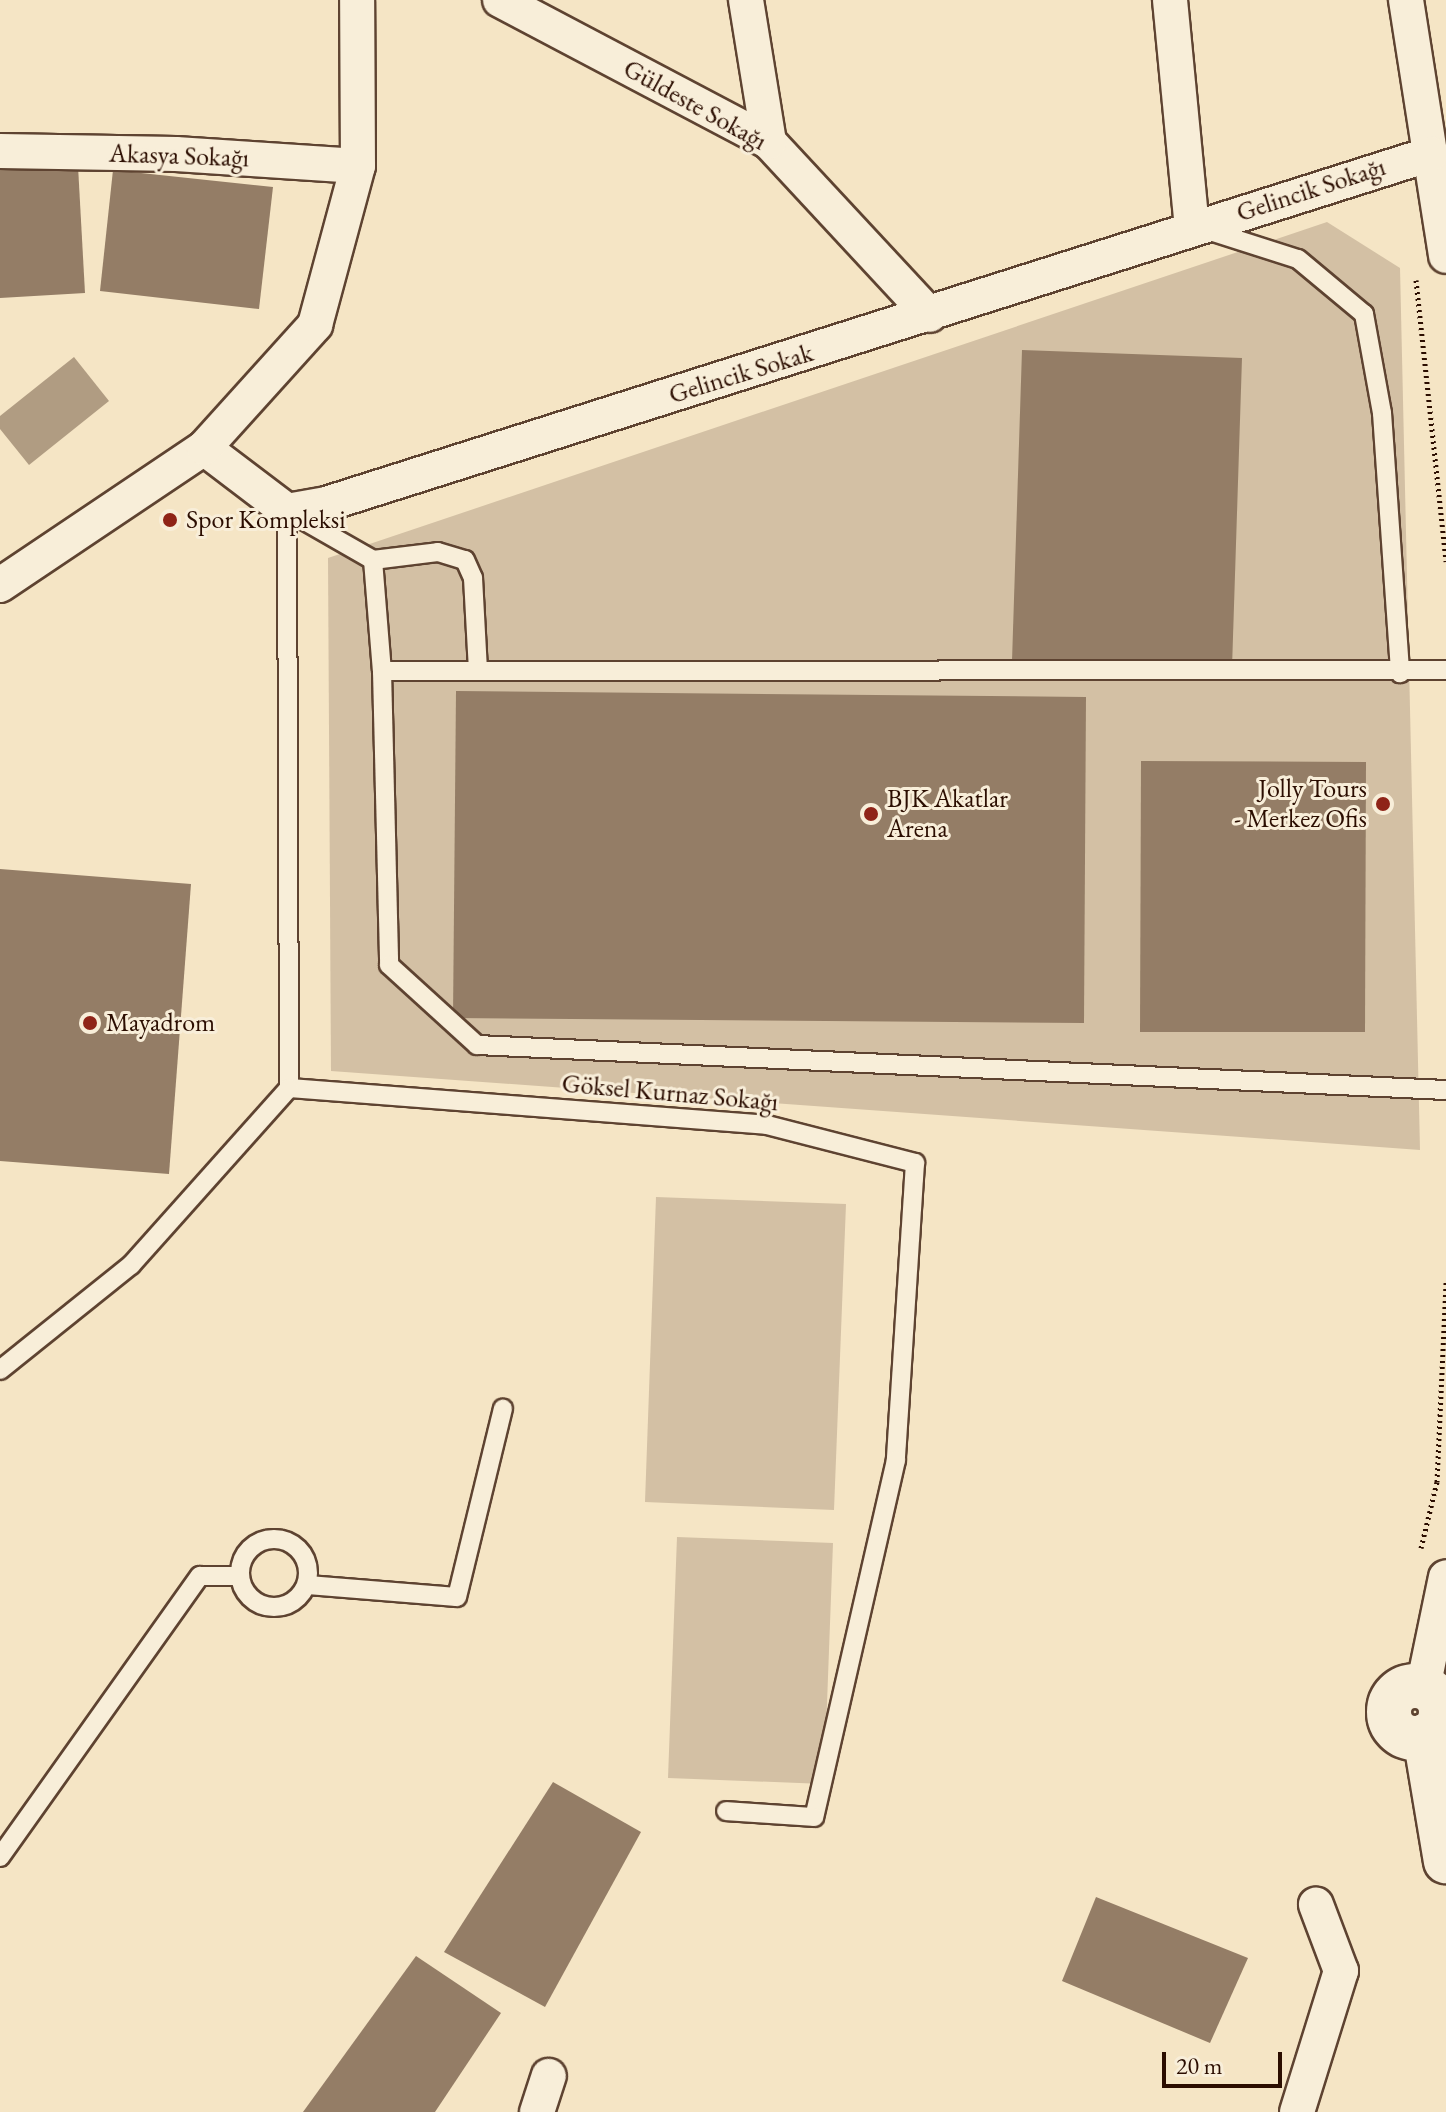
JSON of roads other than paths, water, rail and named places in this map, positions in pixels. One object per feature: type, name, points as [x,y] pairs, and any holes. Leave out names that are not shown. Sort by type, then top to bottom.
[{"type":"street","points":[[0,585],[204,448],[315,325],[358,166],[357,0]]},
{"type":"street","name":"Güldeste Sokağı","points":[[500,0],[769,142],[930,315]]},
{"type":"street","points":[[746,0],[769,142]]},
{"type":"street","points":[[1170,0],[1192,227]]},
{"type":"street","points":[[1406,0],[1446,256]]},
{"type":"street","name":"Akasya Sokağı","points":[[0,151],[176,154],[358,166]]},
{"type":"street","name":"Gelincik Sokağı","points":[[1192,227],[1431,154]]},
{"type":"street","name":"Gelincik Sokak","points":[[287,511],[326,504],[930,315],[1192,227]]},
{"type":"street","points":[[204,448],[287,511]]},
{"type":"street","points":[[1440,1565],[1423,1688],[1400,1692],[1389,1712],[1400,1733],[1425,1736],[1446,1861]]},
{"type":"street","points":[[1297,2112],[1341,1971],[1316,1905]]},
{"type":"street","points":[[537,2112],[549,2076]]},
{"type":"lane","points":[[1192,227],[1238,236],[1298,259],[1364,314],[1382,413],[1400,673]]},
{"type":"lane","points":[[0,1370],[131,1265],[289,1088],[287,511],[373,560],[438,552],[465,560],[473,578],[478,671]]},
{"type":"lane","points":[[373,560],[382,671],[389,965],[477,1045],[1446,1090]]},
{"type":"lane","points":[[382,671],[1400,673],[1446,670]]},
{"type":"lane","name":"Göksel Kurnaz Sokağı","points":[[289,1088],[767,1125],[915,1163],[896,1460],[814,1817],[726,1811]]},
{"type":"lane","points":[[308,1585],[457,1597],[503,1409]]},
{"type":"lane","points":[[266,1537],[291,1541],[308,1560],[308,1585],[297,1600],[270,1606],[246,1594],[239,1576],[245,1551],[266,1537]]},
{"type":"lane","points":[[0,1857],[200,1576],[239,1576]]},
{"type":"place","name":"Spor Kompleksi","points":[[170,520]]},
{"type":"place","name":"Jolly Tours - Merkez Ofis","points":[[1383,804]]},
{"type":"place","name":"BJK Akatlar Arena","points":[[871,814]]},
{"type":"place","name":"Mayadrom","points":[[90,1023]]}]
